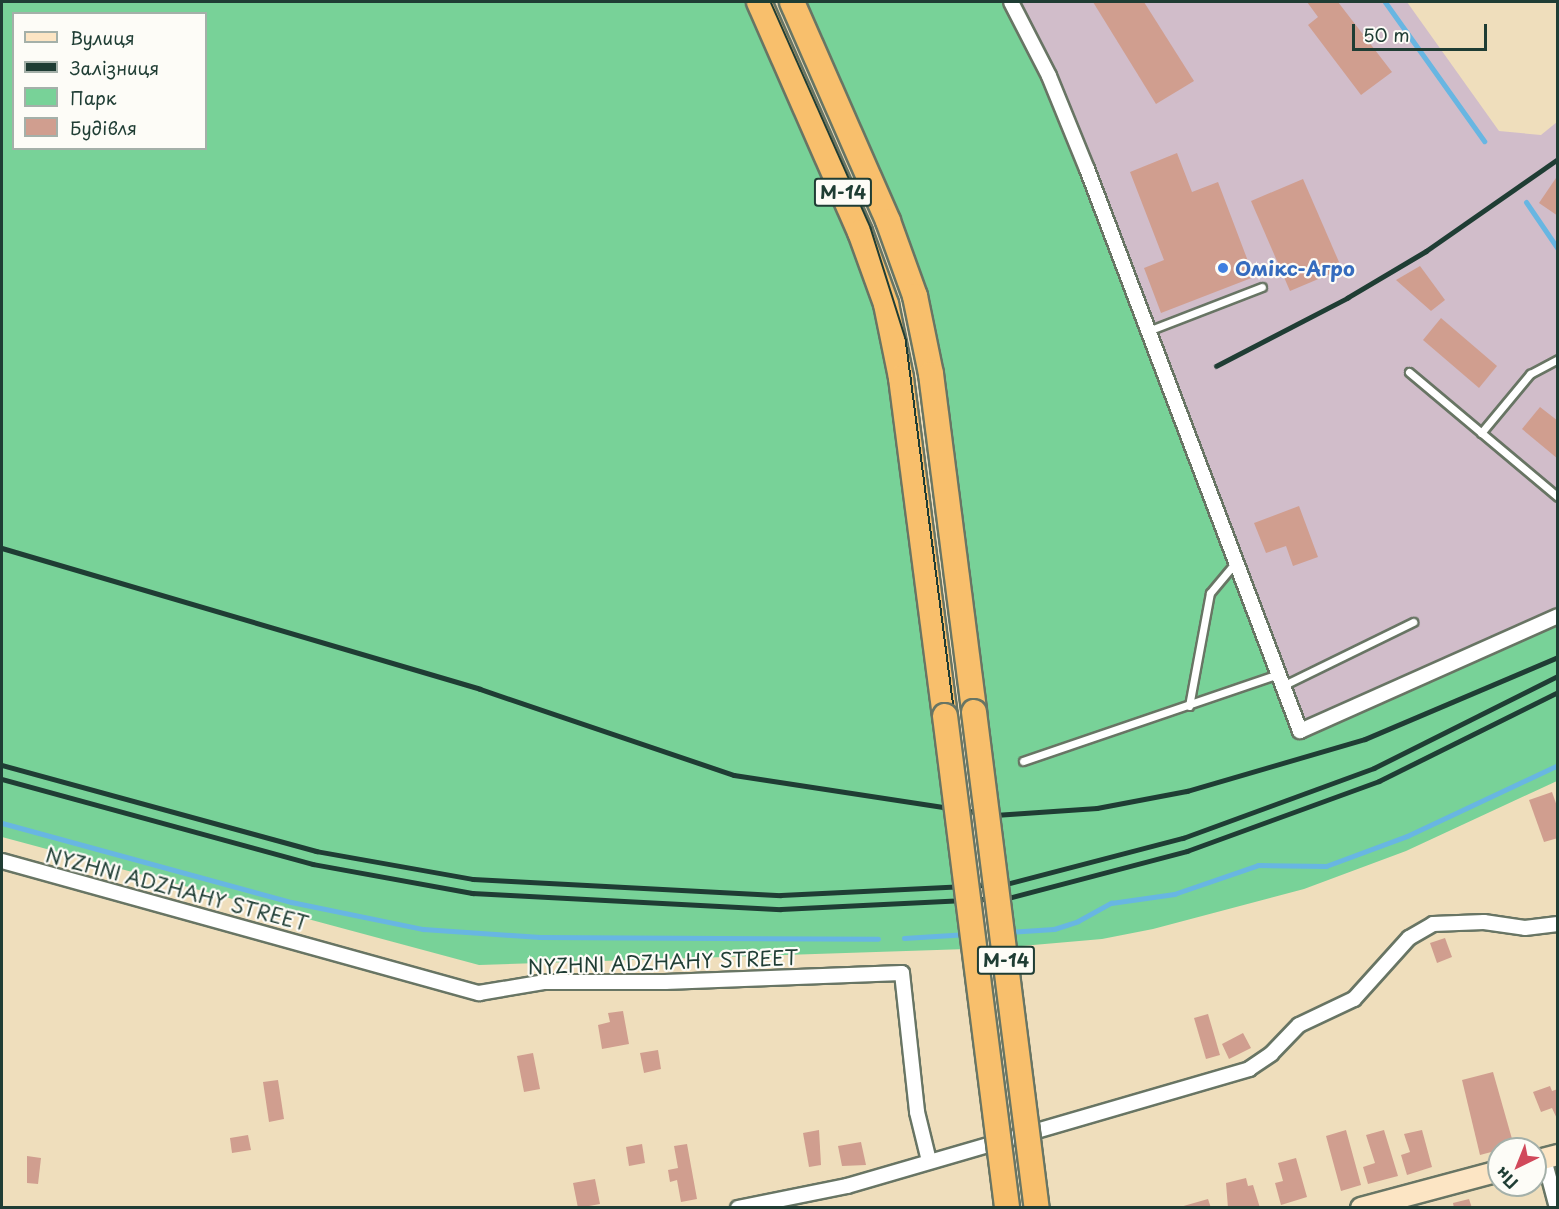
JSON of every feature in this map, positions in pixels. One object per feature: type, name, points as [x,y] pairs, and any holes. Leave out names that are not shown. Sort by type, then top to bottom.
[{"type":"highway","name":"М-14","points":[[759,2],[874,267],[893,331],[903,390],[1007,1208]]},
{"type":"highway","name":"М-14","points":[[792,2],[902,257],[924,335],[1037,1208]]},
{"type":"main road","points":[[1361,1208],[1487,1174]]},
{"type":"street","points":[[1011,2],[1049,76],[1299,731],[1557,616]]},
{"type":"street","name":"NYZHNI ADZHAHY STREET","points":[[2,861],[478,993],[545,982],[665,982],[902,973],[918,1112],[929,1161]]},
{"type":"street","points":[[738,1208],[847,1186],[1249,1069],[1271,1054],[1307,1019],[1354,999],[1408,938],[1433,924],[1458,921],[1524,928],[1557,924]]},
{"type":"street","points":[[1547,1166],[1557,1208]]},
{"type":"lane","points":[[1148,331],[1262,287]]},
{"type":"lane","points":[[1480,433],[1530,374],[1557,359]]},
{"type":"lane","points":[[1408,372],[1557,497]]},
{"type":"lane","points":[[1189,706],[1210,593],[1236,562]]},
{"type":"lane","points":[[1023,761],[1189,706],[1280,680],[1413,622]]},
{"type":"shaded area","points":[[1019,2],[1407,2],[1499,131],[1541,135],[1557,122],[1557,608],[1304,722],[1093,167],[1055,73]]},
{"type":"green space","points":[[2,2],[752,2],[879,305],[967,949],[479,965],[2,837]]},
{"type":"green space","points":[[799,2],[1019,2],[1055,73],[1093,167],[1304,722],[1557,608],[1557,781],[1406,851],[1304,889],[1153,929],[1102,939],[1011,947],[939,385]]},
{"type":"building","points":[[1093,2],[1144,2],[1194,81],[1156,104]]},
{"type":"building","points":[[1307,2],[1338,2],[1392,72],[1361,95],[1308,25],[1318,17]]},
{"type":"building","points":[[1177,153],[1192,192],[1218,182],[1254,277],[1161,313],[1144,268],[1164,260],[1130,172]]},
{"type":"building","points":[[1558,175],[1558,216],[1539,203]]},
{"type":"building","points":[[1303,179],[1342,269],[1290,291],[1251,201]]},
{"type":"building","points":[[1420,266],[1445,300],[1431,311],[1396,280]]},
{"type":"building","points":[[1441,318],[1497,366],[1479,388],[1423,340]]},
{"type":"building","points":[[1540,407],[1558,421],[1558,459],[1522,429]]},
{"type":"building","points":[[1299,506],[1318,557],[1293,566],[1286,546],[1266,553],[1254,523]]},
{"type":"building","points":[[1552,792],[1558,809],[1558,838],[1544,842],[1529,800]]},
{"type":"building","points":[[1445,938],[1452,957],[1437,963],[1430,943]]},
{"type":"building","points":[[623,1011],[629,1044],[602,1049],[598,1025],[610,1022],[608,1013]]},
{"type":"building","points":[[1208,1014],[1220,1055],[1206,1059],[1194,1018]]},
{"type":"building","points":[[1243,1033],[1251,1048],[1229,1059],[1222,1044]]},
{"type":"building","points":[[658,1050],[661,1069],[644,1073],[640,1053]]},
{"type":"building","points":[[533,1053],[540,1089],[524,1092],[517,1056]]},
{"type":"building","points":[[1493,1072],[1511,1137],[1487,1137],[1487,1153],[1480,1155],[1462,1080]]},
{"type":"building","points":[[278,1080],[284,1119],[269,1122],[263,1082]]},
{"type":"building","points":[[1550,1086],[1552,1091],[1558,1089],[1558,1121],[1552,1108],[1541,1112],[1533,1092]]},
{"type":"building","points":[[819,1130],[821,1165],[809,1167],[803,1133]]},
{"type":"building","points":[[1346,1130],[1361,1185],[1341,1191],[1326,1136]]},
{"type":"building","points":[[1384,1130],[1398,1176],[1368,1184],[1363,1167],[1375,1163],[1366,1135]]},
{"type":"building","points":[[1422,1130],[1432,1167],[1407,1175],[1401,1155],[1410,1152],[1404,1134]]},
{"type":"building","points":[[248,1135],[251,1150],[232,1153],[230,1138]]},
{"type":"building","points":[[861,1142],[866,1165],[842,1166],[838,1146]]},
{"type":"building","points":[[642,1144],[645,1163],[629,1166],[626,1147]]},
{"type":"building","points":[[687,1144],[697,1199],[681,1202],[677,1180],[670,1182],[668,1170],[678,1168],[674,1146]]},
{"type":"building","points":[[27,1156],[41,1158],[38,1184],[27,1183]]},
{"type":"building","points":[[1296,1158],[1307,1197],[1281,1205],[1275,1183],[1283,1181],[1278,1163]]},
{"type":"building","points":[[1246,1178],[1248,1186],[1253,1185],[1260,1208],[1228,1208],[1226,1183]]},
{"type":"building","points":[[595,1179],[600,1204],[578,1208],[573,1183]]},
{"type":"building","points":[[1208,1199],[1211,1208],[1180,1208],[1180,1207]]},
{"type":"building","points":[[1469,1199],[1472,1208],[1454,1208],[1453,1203]]},
{"type":"waterway","points":[[1385,2],[1484,141]]},
{"type":"waterway","points":[[1526,202],[1558,249]]},
{"type":"waterway","points":[[1007,932],[1054,929],[1078,921],[1111,903],[1174,894],[1258,865],[1326,866],[1407,836],[1558,765]]},
{"type":"waterway","points":[[2,823],[291,902],[423,929],[540,937],[878,939]]},
{"type":"waterway","points":[[904,938],[968,934]]},
{"type":"tram line","points":[[771,2],[871,228],[906,339],[1019,1208]]},
{"type":"railway","points":[[1216,366],[1347,298],[1426,251],[1558,159]]},
{"type":"railway","points":[[2,548],[480,689],[734,775],[995,815],[1097,808],[1187,791],[1365,739],[1558,657]]},
{"type":"railway","points":[[2,765],[316,851],[473,879],[781,895],[1006,884],[1183,838],[1374,768],[1558,676]]},
{"type":"railway","points":[[2,779],[313,864],[472,893],[781,909],[1008,898],[1187,851],[1379,781],[1558,692]]},
{"type":"place","name":"Омiкс-Агро","points":[[1223,268]]}]
